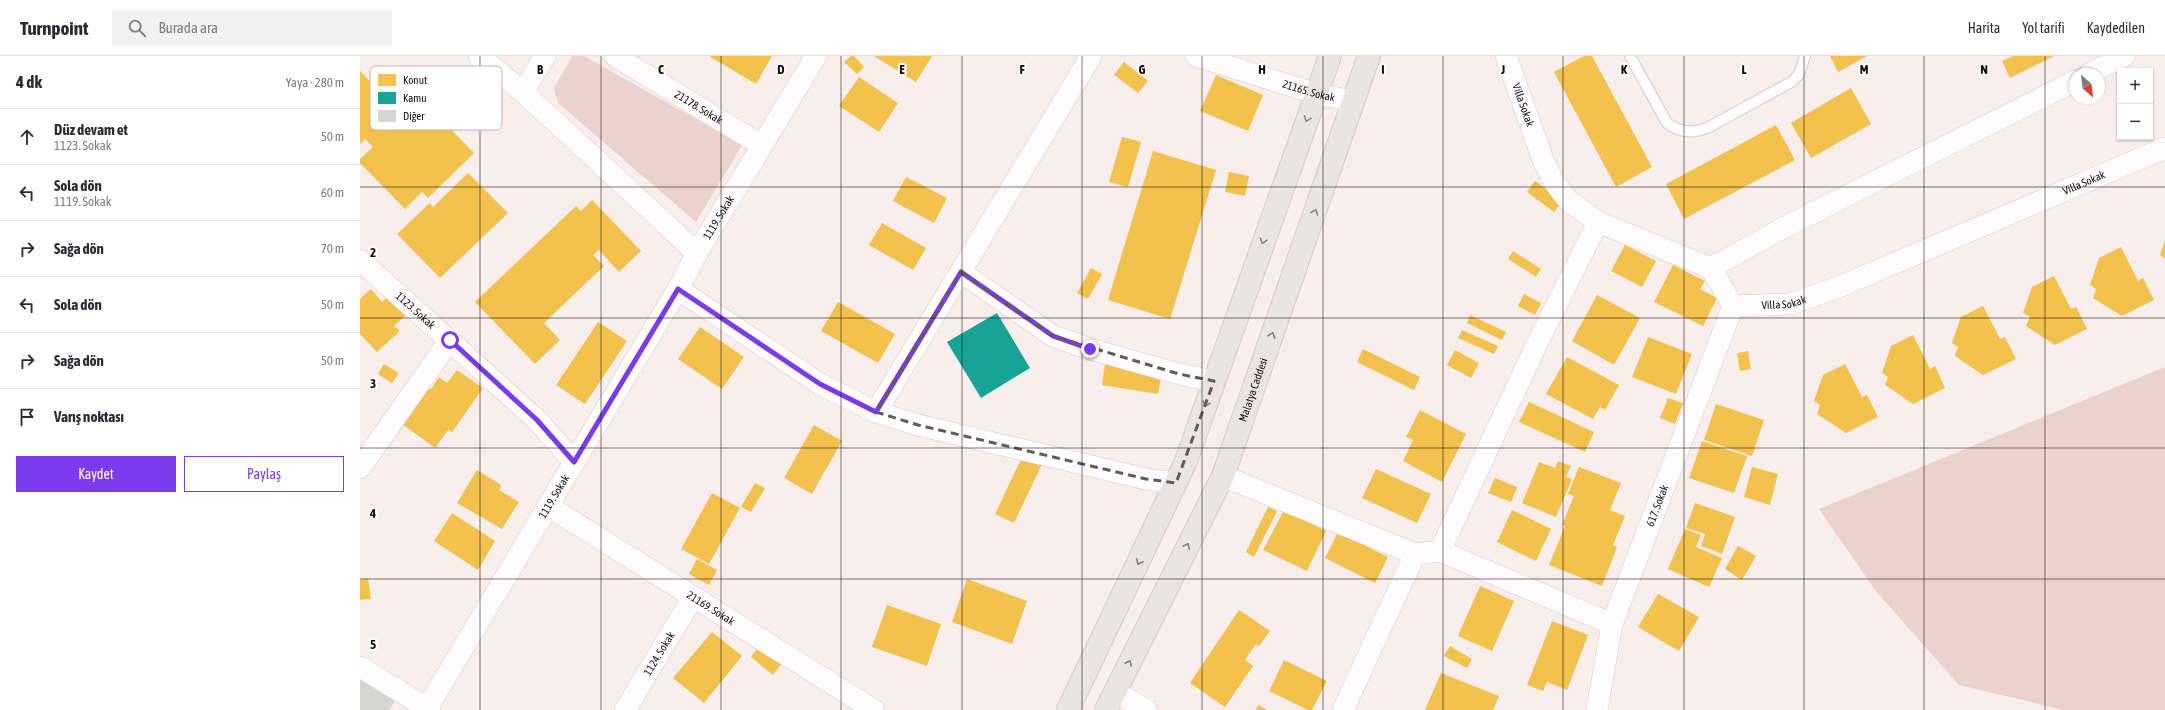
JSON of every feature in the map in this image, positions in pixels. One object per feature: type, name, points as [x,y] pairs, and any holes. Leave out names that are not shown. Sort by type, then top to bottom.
[{"type":"main road","points":[[1068,710],[1186,461],[1330,56]]},
{"type":"main road","name":"Malatya Caddesi","points":[[1110,701],[1223,476],[1369,56]]},
{"type":"street","points":[[479,56],[491,66]]},
{"type":"street","points":[[522,92],[545,56]]},
{"type":"street","name":"21178. Sokak","points":[[615,56],[761,145]]},
{"type":"street","name":"1119. Sokak","points":[[428,709],[678,289],[696,253],[816,56]]},
{"type":"street","points":[[876,412],[1091,56]]},
{"type":"street","name":"21165. Sokak","points":[[1196,56],[1317,94],[1353,101]]},
{"type":"street","name":"Villa Sokak","points":[[1506,56],[1543,160],[1554,182],[1568,200],[1598,222],[1711,268]]},
{"type":"street","points":[[2101,68],[2124,56]]},
{"type":"street","points":[[502,75],[696,253]]},
{"type":"street","points":[[1733,306],[1711,268],[1783,228],[2069,84]]},
{"type":"street","name":"Villa Sokak","points":[[1733,306],[1791,304],[1834,289],[2165,148]]},
{"type":"street","points":[[1440,551],[1534,350],[1598,222]]},
{"type":"street","name":"1123. Sokak","points":[[360,260],[537,420],[574,462]]},
{"type":"street","points":[[961,272],[1053,336],[1090,349],[1164,370],[1214,381]]},
{"type":"street","points":[[678,289],[820,384],[876,412],[918,425],[1146,479],[1176,482]]},
{"type":"street","name":"617. Sokak","points":[[1597,710],[1612,624],[1733,306]]},
{"type":"street","points":[[360,468],[450,340]]},
{"type":"street","points":[[1223,476],[1415,554],[1440,551],[1612,624]]},
{"type":"street","name":"21169. Sokak","points":[[548,506],[874,710]]},
{"type":"street","points":[[1342,710],[1415,554]]},
{"type":"street","name":"1124. Sokak","points":[[625,710],[693,597]]},
{"type":"street","points":[[360,668],[428,709]]},
{"type":"street","points":[[1110,701],[1147,710]]},
{"type":"lane","points":[[1630,56],[1667,123],[1673,128],[1687,132],[1695,132],[1710,127],[1793,81],[1799,74],[1805,56]]},
{"type":"highlighted area","points":[[961,272],[1053,336],[1179,374],[1214,381],[1176,483],[1146,479],[918,425],[876,412]]},
{"type":"shaded area","points":[[572,56],[584,56],[742,145],[696,222],[558,103],[554,88]]},
{"type":"shaded area","points":[[2165,367],[2165,710],[2064,710],[1959,685],[1875,590],[1819,509]]},
{"type":"building: Konut","points":[[709,56],[772,56],[756,84]]},
{"type":"building: Konut","points":[[851,56],[854,56],[864,67],[857,74],[844,62]]},
{"type":"building: Konut","points":[[874,56],[932,56],[916,82]]},
{"type":"building: Konut","points":[[1584,56],[1592,56],[1652,167],[1616,187],[1554,72]]},
{"type":"building: Konut","points":[[1830,56],[1867,56],[1838,72]]},
{"type":"building: Konut","points":[[2013,56],[2054,56],[2010,78],[2002,61]]},
{"type":"building: Konut","points":[[1124,62],[1148,81],[1138,93],[1114,75]]},
{"type":"building: Konut","points":[[360,71],[370,81],[370,130],[452,130],[474,153],[428,198],[422,192],[405,209],[360,163],[360,159],[373,147],[365,139],[360,144]]},
{"type":"building: Konut","points":[[1216,75],[1263,95],[1248,131],[1200,111]]},
{"type":"building: Konut","points":[[859,77],[898,103],[879,132],[839,106]]},
{"type":"building: Konut","points":[[1851,88],[1871,124],[1811,158],[1791,123]]},
{"type":"building: Konut","points":[[1776,125],[1795,160],[1684,219],[1666,184]]},
{"type":"building: Konut","points":[[1122,137],[1141,142],[1128,187],[1109,182]]},
{"type":"building: Konut","points":[[1153,151],[1216,170],[1170,319],[1108,300]]},
{"type":"building: Konut","points":[[1229,172],[1249,176],[1245,196],[1225,192]]},
{"type":"building: Konut","points":[[468,173],[508,213],[440,278],[397,234],[430,203],[433,207]]},
{"type":"building: Konut","points":[[906,177],[947,198],[934,223],[893,201]]},
{"type":"building: Konut","points":[[1535,181],[1563,201],[1554,212],[1527,192]]},
{"type":"building: Konut","points":[[592,200],[641,251],[619,272],[599,250],[593,255],[604,266],[544,323],[560,340],[535,364],[475,302],[576,206],[581,211]]},
{"type":"building: Konut","points":[[882,223],[926,248],[913,270],[869,245]]},
{"type":"building: Konut","points":[[2165,240],[2165,259],[2160,255]]},
{"type":"building: Konut","points":[[1625,245],[1656,261],[1642,287],[1611,271]]},
{"type":"building: Konut","points":[[2121,247],[2138,281],[2143,278],[2154,300],[2122,316],[2093,298],[2096,289],[2090,285],[2099,258]]},
{"type":"building: Konut","points":[[1513,251],[1541,269],[1536,277],[1508,259]]},
{"type":"building: Konut","points":[[1673,265],[1705,281],[1700,289],[1717,298],[1703,326],[1654,302]]},
{"type":"building: Konut","points":[[1091,268],[1102,274],[1088,299],[1077,293]]},
{"type":"building: Konut","points":[[2054,276],[2071,309],[2076,307],[2087,329],[2055,345],[2026,326],[2030,317],[2023,313],[2032,287]]},
{"type":"building: Konut","points":[[371,289],[382,302],[388,296],[406,315],[394,326],[400,331],[377,352],[360,334],[360,299]]},
{"type":"building: Konut","points":[[1524,294],[1541,303],[1535,315],[1518,306]]},
{"type":"building: Konut","points":[[1597,295],[1640,318],[1614,365],[1572,341]]},
{"type":"building: Konut","points":[[838,302],[895,334],[878,363],[821,331]]},
{"type":"building: Konut","points":[[1983,306],[2000,339],[2005,337],[2016,359],[1983,375],[1955,356],[1958,347],[1952,343],[1961,317]]},
{"type":"building: Konut","points":[[1470,315],[1506,332],[1502,340],[1467,323]]},
{"type":"building: Konut","points":[[598,322],[627,341],[585,404],[556,385]]},
{"type":"building: Konut","points":[[700,327],[744,357],[722,389],[678,359]]},
{"type":"building: Konut","points":[[1462,330],[1498,346],[1494,354],[1458,338]]},
{"type":"building: Konut","points":[[1913,335],[1930,369],[1935,366],[1945,388],[1913,404],[1885,385],[1888,377],[1882,373],[1891,346]]},
{"type":"building: Konut","points":[[1648,337],[1692,354],[1676,394],[1632,377]]},
{"type":"building: Konut","points":[[1363,349],[1420,377],[1414,390],[1357,362]]},
{"type":"building: Konut","points":[[1455,350],[1479,363],[1471,378],[1447,365]]},
{"type":"building: Konut","points":[[1748,351],[1751,369],[1740,371],[1737,353]]},
{"type":"building: Konut","points":[[1567,357],[1619,385],[1605,410],[1600,407],[1593,419],[1546,394]]},
{"type":"building: Konut","points":[[384,364],[399,373],[392,383],[378,374]]},
{"type":"building: Konut","points":[[1105,364],[1162,373],[1158,394],[1102,385]]},
{"type":"building: Konut","points":[[1845,364],[1862,397],[1867,395],[1878,417],[1846,433],[1817,414],[1820,405],[1814,401],[1823,375]]},
{"type":"building: Konut","points":[[457,370],[483,388],[452,432],[448,430],[435,448],[402,424],[428,388],[431,389],[439,377],[447,383]]},
{"type":"building: Konut","points":[[1668,398],[1683,403],[1675,424],[1660,418]]},
{"type":"building: Konut","points":[[1529,402],[1594,432],[1585,452],[1519,422]]},
{"type":"building: Konut","points":[[1716,404],[1764,420],[1752,456],[1704,440]]},
{"type":"building: Konut","points":[[1420,410],[1466,434],[1442,482],[1403,461],[1413,440],[1406,437]]},
{"type":"building: Konut","points":[[814,425],[842,441],[812,494],[784,478]]},
{"type":"building: Konut","points":[[1702,441],[1747,456],[1734,493],[1689,478]]},
{"type":"building: Konut","points":[[1025,451],[1044,460],[1014,523],[995,514]]},
{"type":"building: Konut","points":[[1558,461],[1571,466],[1566,477],[1572,479],[1556,517],[1522,503],[1539,462],[1555,468]]},
{"type":"building: Konut","points":[[1579,467],[1621,483],[1610,510],[1625,516],[1613,545],[1617,547],[1602,586],[1549,565],[1565,526],[1562,525],[1574,496],[1568,494]]},
{"type":"building: Konut","points":[[1752,467],[1778,474],[1770,505],[1744,497]]},
{"type":"building: Konut","points":[[1376,469],[1431,494],[1417,523],[1362,498]]},
{"type":"building: Konut","points":[[477,470],[501,485],[499,490],[519,502],[502,529],[457,503]]},
{"type":"building: Konut","points":[[1495,478],[1517,487],[1511,502],[1488,493]]},
{"type":"building: Konut","points":[[755,483],[765,488],[751,512],[741,507]]},
{"type":"building: Konut","points":[[712,493],[740,508],[709,564],[681,549]]},
{"type":"building: Konut","points":[[1695,503],[1735,517],[1722,554],[1701,546],[1705,534],[1686,528]]},
{"type":"building: Konut","points":[[1268,507],[1277,511],[1254,557],[1246,552]]},
{"type":"building: Konut","points":[[1284,510],[1326,531],[1307,571],[1263,550]]},
{"type":"building: Konut","points":[[1512,510],[1551,529],[1536,561],[1497,542]]},
{"type":"building: Konut","points":[[452,513],[495,541],[478,570],[434,541]]},
{"type":"building: Konut","points":[[1685,529],[1701,535],[1696,547],[1722,558],[1709,587],[1668,569]]},
{"type":"building: Konut","points":[[1338,532],[1388,557],[1375,583],[1325,558]]},
{"type":"building: Konut","points":[[1738,546],[1756,556],[1742,580],[1725,569]]},
{"type":"building: Konut","points":[[697,559],[717,570],[709,585],[689,574]]},
{"type":"building: Konut","points":[[368,578],[371,599],[360,600],[360,580]]},
{"type":"building: Konut","points":[[967,579],[1027,601],[1012,644],[952,622]]},
{"type":"building: Konut","points":[[1480,586],[1514,601],[1492,651],[1458,636]]},
{"type":"building: Konut","points":[[1658,594],[1699,617],[1679,651],[1638,627]]},
{"type":"building: Konut","points":[[887,605],[941,624],[927,666],[872,647]]},
{"type":"building: Konut","points":[[1239,610],[1270,631],[1259,646],[1256,644],[1245,660],[1253,666],[1225,707],[1190,683]]},
{"type":"building: Konut","points":[[1552,621],[1588,635],[1567,690],[1547,682],[1543,691],[1527,685]]},
{"type":"building: Konut","points":[[712,632],[742,656],[704,703],[673,678]]},
{"type":"building: Konut","points":[[760,645],[782,663],[773,675],[751,657]]},
{"type":"building: Konut","points":[[1450,646],[1472,659],[1467,668],[1444,656]]},
{"type":"building: Konut","points":[[1284,660],[1327,681],[1312,710],[1308,710],[1269,691]]},
{"type":"building: Konut","points":[[1441,673],[1499,696],[1493,710],[1425,710]]},
{"type":"building: Konut","points":[[1258,705],[1268,710],[1256,710]]},
{"type":"building: Kamu","points":[[997,313],[1030,368],[981,398],[947,342]]},
{"type":"building: Diğer","points":[[360,679],[396,699],[389,710],[360,710]]},
{"type":"route","points":[[450,340],[537,420],[574,462],[678,289],[820,384],[876,412],[961,272],[1053,336],[1090,349]]}]
